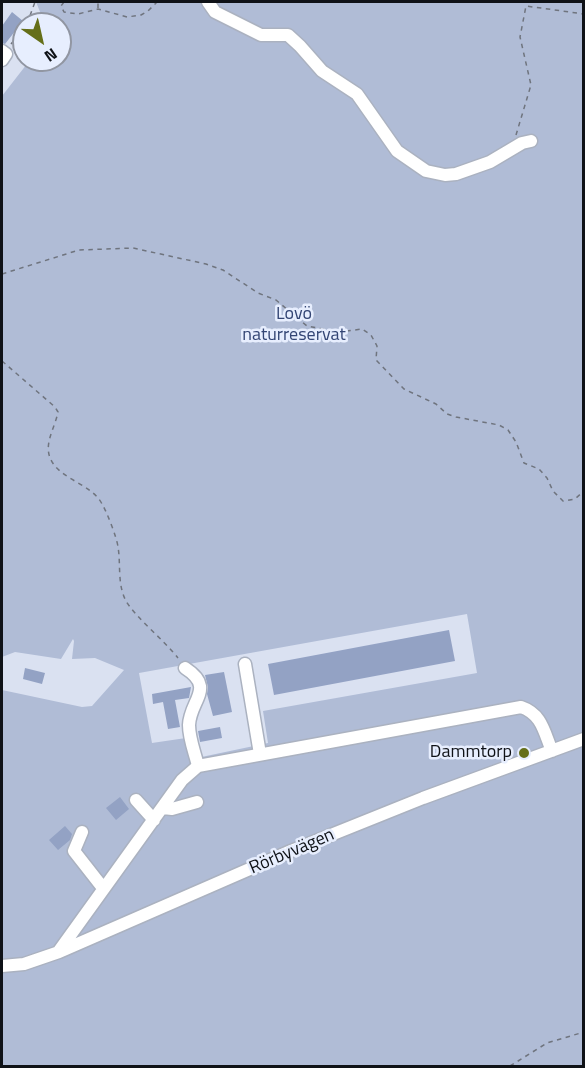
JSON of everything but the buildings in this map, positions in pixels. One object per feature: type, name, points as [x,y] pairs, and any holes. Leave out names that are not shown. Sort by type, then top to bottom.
[{"type":"street","points":[[208,2],[215,12],[261,35],[288,35],[322,71],[357,94],[397,151],[426,171],[445,175],[456,174],[490,162],[527,142]]},
{"type":"street","points":[[245,664],[260,754]]},
{"type":"street","points":[[185,668],[195,675],[201,685],[200,695],[189,723],[198,766]]},
{"type":"street","points":[[58,952],[182,780],[198,766],[521,707],[536,715],[552,751]]},
{"type":"street","name":"Rörbyvägen","points":[[2,966],[24,964],[58,952],[291,851],[423,798],[584,739]]},
{"type":"street","points":[[136,800],[154,820]]},
{"type":"street","points":[[163,808],[197,802]]},
{"type":"street","points":[[82,832],[74,851],[103,888]]},
{"type":"path","points":[[64,2],[61,6],[64,12],[78,14],[98,9],[127,18],[141,15],[157,2]]},
{"type":"path","points":[[98,2],[98,9]]},
{"type":"path","points":[[522,2],[526,6],[584,14]]},
{"type":"path","points":[[526,6],[520,37],[531,85],[516,135],[527,142]]},
{"type":"path","points":[[3,55],[12,42]]},
{"type":"path","points":[[2,273],[79,250],[133,248],[223,270],[258,293],[276,300],[307,326],[339,332],[362,329],[372,335],[377,346],[376,360],[404,389],[436,404],[447,414],[499,425],[508,430],[516,442],[524,463],[539,469],[547,478],[552,491],[563,501],[575,499],[584,491]]},
{"type":"path","points":[[2,361],[58,412],[47,448],[51,461],[57,468],[97,496],[103,504],[118,545],[121,586],[126,601],[167,644],[185,668]]},
{"type":"path","points":[[510,1066],[547,1043],[584,1032]]},
{"type":"green space","name":"Lovö naturreservat","points":[[36,2],[583,2],[583,1066],[2,1066],[2,690],[82,707],[92,706],[124,670],[95,658],[72,659],[73,639],[61,659],[15,652],[2,657],[2,96],[21,72],[72,72],[72,12],[40,12]],"holes":[[[467,614],[477,673],[263,711],[268,743],[192,759],[186,738],[152,743],[139,673]]]},
{"type":"place","name":"Dammtorp","points":[[524,753]]}]
